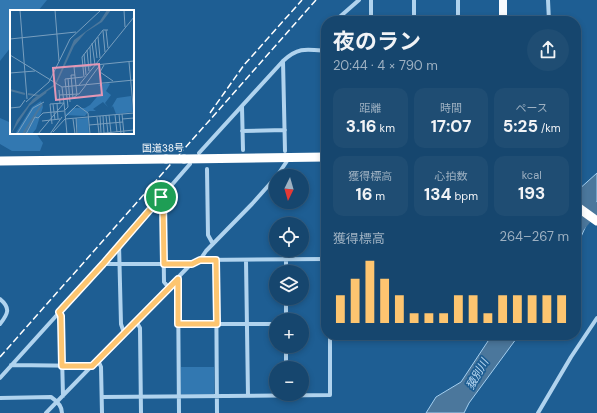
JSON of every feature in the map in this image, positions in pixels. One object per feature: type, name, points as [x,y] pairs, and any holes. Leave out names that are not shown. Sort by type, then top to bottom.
[{"type":"highway","name":"国道38号","points":[[0,161],[166,159],[187,161],[287,154],[321,157]]},
{"type":"highway","points":[[581,210],[597,221]]},
{"type":"main road","points":[[503,0],[503,16]]},
{"type":"street","points":[[341,16],[359,0]]},
{"type":"street","points":[[371,0],[371,16]]},
{"type":"street","points":[[414,0],[414,16]]},
{"type":"street","points":[[458,0],[458,16]]},
{"type":"street","points":[[548,0],[549,16]]},
{"type":"street","points":[[200,153],[291,53],[305,49],[321,51]]},
{"type":"street","points":[[280,169],[287,154],[283,61]]},
{"type":"street","points":[[242,107],[243,150]]},
{"type":"street","points":[[242,131],[285,130]]},
{"type":"street","points":[[0,378],[161,197],[187,161]]},
{"type":"street","points":[[207,169],[208,235],[213,244]]},
{"type":"street","points":[[46,413],[192,264],[200,260],[269,184]]},
{"type":"street","points":[[161,197],[163,202],[164,282],[169,288]]},
{"type":"street","points":[[120,244],[121,324],[124,333]]},
{"type":"street","points":[[200,260],[321,259]]},
{"type":"street","points":[[216,260],[217,413]]},
{"type":"street","points":[[246,260],[248,396]]},
{"type":"street","points":[[286,260],[286,265]]},
{"type":"street","points":[[103,264],[192,264]]},
{"type":"street","points":[[178,279],[179,413]]},
{"type":"street","points":[[0,299],[6,303],[7,314],[0,324]]},
{"type":"street","points":[[59,312],[61,316],[63,396]]},
{"type":"street","points":[[538,413],[571,357],[597,318]]},
{"type":"street","points":[[136,321],[140,328],[141,413]]},
{"type":"street","points":[[178,324],[269,324]]},
{"type":"street","points":[[309,395],[330,395],[330,340]]},
{"type":"street","points":[[98,360],[101,367],[102,413]]},
{"type":"street","points":[[11,365],[92,366]]},
{"type":"street","points":[[102,397],[269,395]]},
{"type":"street","points":[[0,398],[51,397],[57,401],[62,413]]},
{"type":"shaded area","points":[[0,0],[47,0],[39,10],[10,10],[10,48],[0,61]]},
{"type":"shaded area","points":[[0,118],[10,122],[10,134],[37,134],[43,143],[40,151],[12,151],[0,144]]},
{"type":"shaded area","points":[[181,367],[214,367],[214,394],[181,394]]},
{"type":"water","points":[[597,173],[597,201],[581,237],[581,187]]},
{"type":"water","points":[[489,340],[515,340],[469,403],[464,413],[426,413],[436,397],[461,382]]},
{"type":"waterway","name":"猿別川","points":[[581,225],[597,207]]},
{"type":"railway","points":[[210,113],[244,65],[302,0]]},
{"type":"railway","points":[[0,357],[316,0]]},
{"type":"route","points":[[161,197],[163,202],[164,264],[192,264],[200,260],[216,260],[217,324],[178,324],[178,279],[92,366],[62,366],[61,316],[59,312],[161,197]]}]
